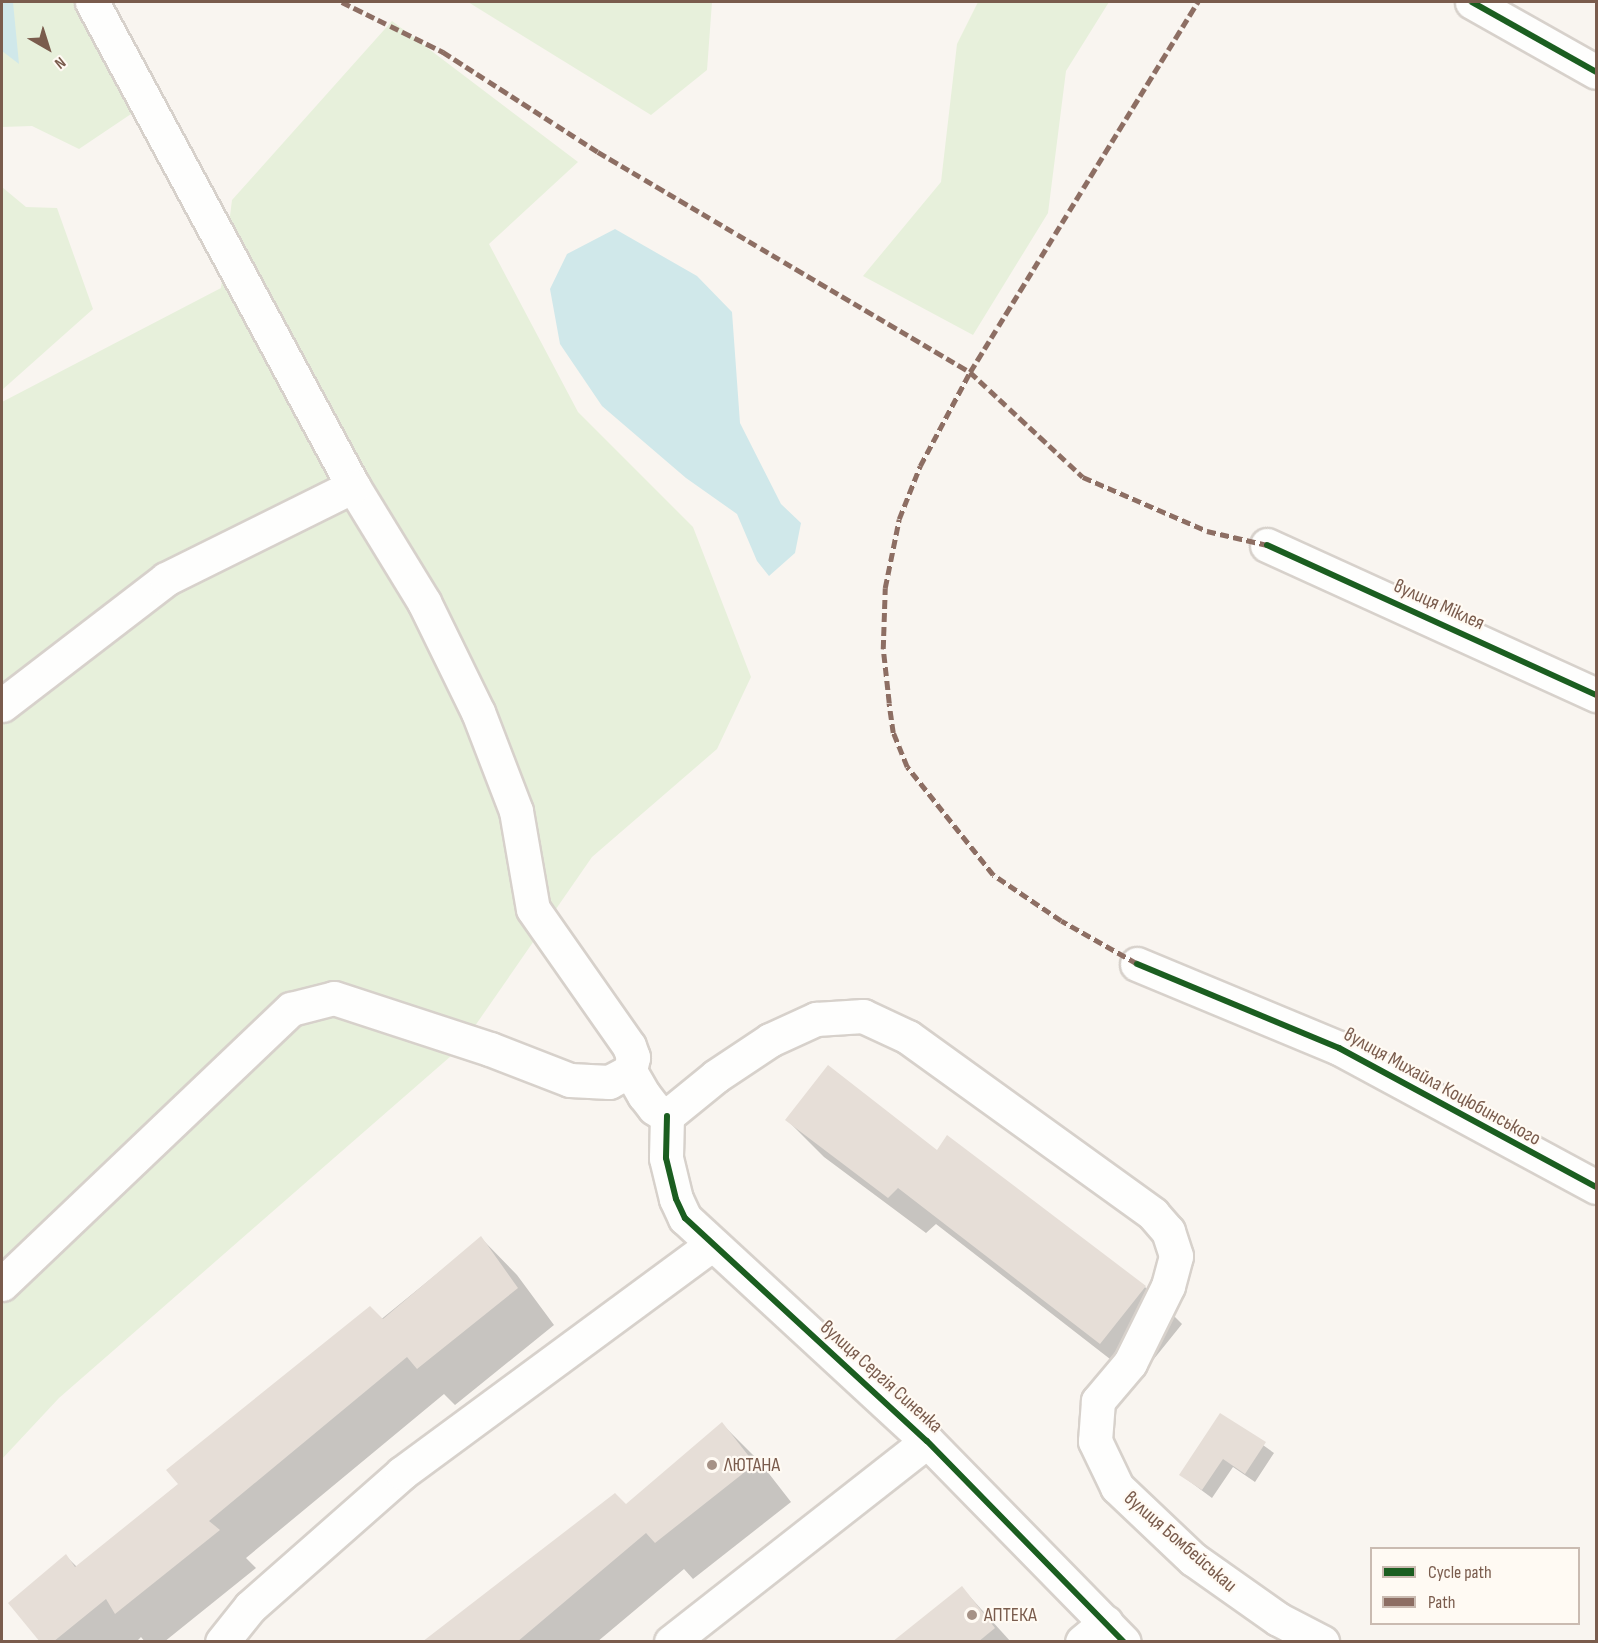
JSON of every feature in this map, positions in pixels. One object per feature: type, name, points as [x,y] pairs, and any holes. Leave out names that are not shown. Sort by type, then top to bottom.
[{"type":"street","points":[[92,2],[353,486],[424,602],[478,712],[516,811],[533,909],[629,1046],[633,1057],[630,1071],[654,1108],[667,1116]]},
{"type":"street","points":[[1472,2],[1596,72]]},
{"type":"street","points":[[2,705],[166,579],[353,486]]},
{"type":"street","name":"вулиця Міклея","points":[[1267,545],[1596,695]]},
{"type":"street","name":"вулиця Михайла Коцюбинського","points":[[1137,964],[1339,1048],[1596,1187]]},
{"type":"street","points":[[2,1284],[291,1009],[334,998],[490,1049],[570,1080],[609,1082],[630,1071]]},
{"type":"street","name":"вулиця Бомбейськаи","points":[[667,1116],[744,1056],[816,1019],[863,1016],[908,1037],[1153,1214],[1168,1231],[1176,1256],[1155,1320],[1130,1363],[1098,1401],[1095,1441],[1117,1487],[1220,1582],[1278,1619],[1322,1641]]},
{"type":"street","name":"вулиця Сергія Синенка","points":[[667,1116],[666,1158],[676,1199],[685,1218],[711,1245],[927,1441],[1104,1635]]},
{"type":"street","points":[[222,1641],[250,1607],[402,1473],[711,1245]]},
{"type":"street","points":[[671,1641],[927,1441]]},
{"type":"green space","points":[[2,2],[74,2],[134,112],[79,149],[32,126],[2,127]]},
{"type":"green space","points":[[468,2],[712,2],[707,70],[651,115]]},
{"type":"green space","points":[[978,2],[1109,2],[1066,71],[1048,213],[973,335],[863,276],[941,182],[957,44]]},
{"type":"green space","points":[[392,21],[578,162],[489,244],[578,412],[693,527],[751,677],[717,749],[592,857],[459,1049],[59,1398],[2,1459],[2,402],[221,288],[232,200]]},
{"type":"green space","points":[[2,187],[26,207],[57,208],[93,309],[2,390]]},
{"type":"water","points":[[2,2],[13,2],[19,64],[2,51]]},
{"type":"water","points":[[615,229],[697,276],[732,312],[740,423],[781,504],[801,523],[795,553],[769,576],[757,561],[737,514],[686,478],[602,406],[560,344],[550,289],[567,254]]},
{"type":"building","points":[[828,1065],[937,1150],[947,1135],[1146,1286],[1100,1344],[898,1188],[888,1198],[785,1120]]},
{"type":"building","points":[[481,1236],[518,1288],[417,1369],[407,1357],[209,1521],[220,1530],[115,1614],[106,1599],[53,1642],[40,1642],[8,1603],[66,1554],[75,1567],[178,1484],[166,1470],[370,1306],[383,1319]]},
{"type":"building","points":[[1220,1413],[1266,1442],[1245,1474],[1223,1459],[1202,1490],[1179,1475]]},
{"type":"building","points":[[722,1422],[755,1464],[655,1543],[646,1533],[517,1642],[422,1642],[615,1493],[626,1504]]},
{"type":"building","points":[[962,1586],[995,1628],[978,1642],[892,1642]]},
{"type":"marked path","points":[[342,2],[443,52],[598,152],[970,372],[1083,477],[1207,531],[1267,545]]},
{"type":"marked path","points":[[1137,964],[1061,921],[993,875],[907,767],[893,733],[889,703],[883,649],[885,588],[899,519],[920,466],[970,372],[1198,2]]},
{"type":"cycle path","points":[[1472,2],[1596,72]]},
{"type":"cycle path","points":[[1267,545],[1596,695]]},
{"type":"cycle path","points":[[1137,964],[1339,1048],[1596,1187]]},
{"type":"cycle path","points":[[667,1116],[666,1158],[676,1199],[685,1218],[927,1441],[1124,1642]]},
{"type":"place","name":"ЛЮТАНА","points":[[712,1465]]},
{"type":"place","name":"АПТЕКА","points":[[972,1615]]}]
